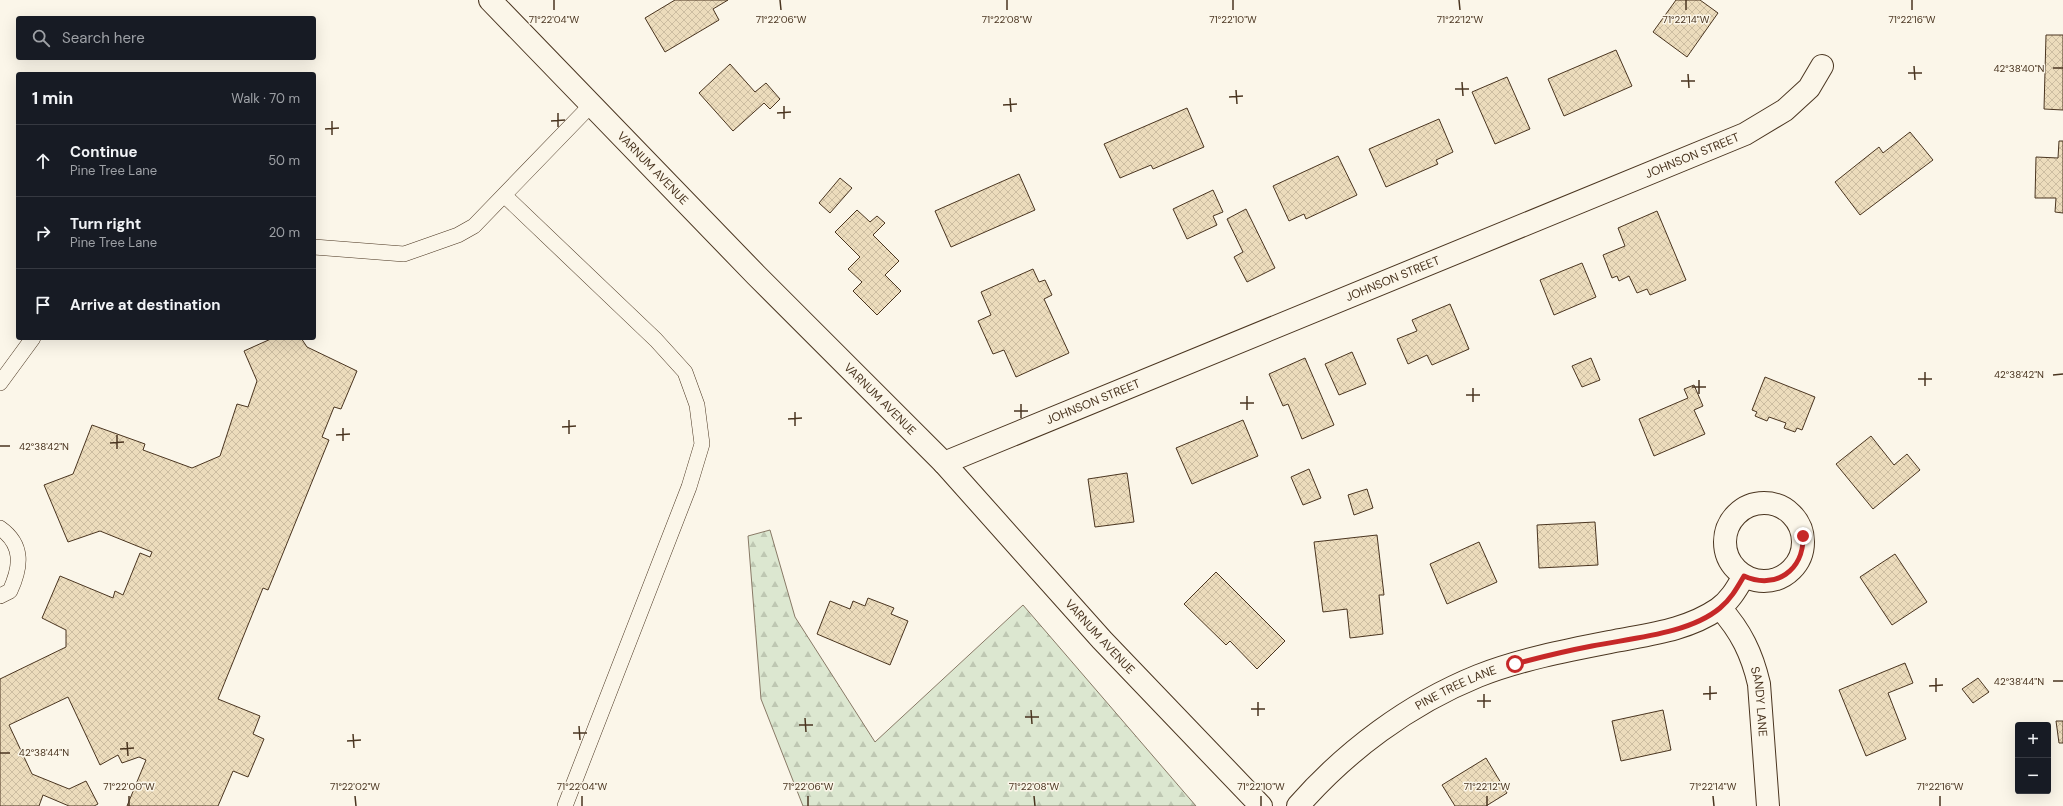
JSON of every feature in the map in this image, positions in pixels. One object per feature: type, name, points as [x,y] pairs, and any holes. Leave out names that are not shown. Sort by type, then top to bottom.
[{"type":"street","name":"VARNUM AVENUE","points":[[490,0],[592,104],[756,276],[944,463],[1102,640],[1261,806]]},
{"type":"street","name":"JOHNSON STREET","points":[[944,463],[1745,134],[1785,110],[1809,88],[1822,66]]},
{"type":"street","name":"PINE TREE LANE","points":[[1298,806],[1312,790],[1346,758],[1378,732],[1408,713],[1478,676],[1564,651],[1680,628],[1700,620],[1720,608],[1734,594],[1744,576]]},
{"type":"street","name":"SANDY LANE","points":[[1720,608],[1738,629],[1755,664],[1759,684],[1768,806]]},
{"type":"lane","points":[[316,247],[404,254],[458,235],[474,226],[592,104]]},
{"type":"lane","points":[[504,195],[656,340],[685,372],[697,405],[702,444],[689,487],[565,806]]},
{"type":"lane","points":[[0,383],[32,340]]},
{"type":"lane","points":[[0,528],[9,535],[18,553],[17,575],[10,591],[0,596]]},
{"type":"green space","points":[[770,530],[795,617],[875,742],[1023,605],[1196,806],[803,806],[761,699],[748,536]]},
{"type":"building","points":[[675,0],[728,0],[713,9],[719,20],[665,52],[645,18]]},
{"type":"building","points":[[1676,0],[1700,0],[1718,13],[1687,57],[1653,32]]},
{"type":"building","points":[[2046,35],[2063,35],[2063,110],[2044,109]]},
{"type":"building","points":[[1616,50],[1632,86],[1564,116],[1548,79]]},
{"type":"building","points":[[730,64],[755,92],[766,83],[780,99],[770,109],[764,103],[733,131],[699,93]]},
{"type":"building","points":[[1507,77],[1530,129],[1495,144],[1472,92]]},
{"type":"building","points":[[1187,108],[1204,147],[1153,169],[1151,165],[1120,178],[1104,144]]},
{"type":"building","points":[[1439,119],[1453,152],[1436,160],[1438,164],[1386,187],[1369,149]]},
{"type":"building","points":[[1910,132],[1933,160],[1860,215],[1835,182],[1879,147],[1883,153]]},
{"type":"building","points":[[2059,141],[2063,141],[2063,213],[2055,212],[2056,198],[2035,198],[2036,157],[2058,158]]},
{"type":"building","points":[[1338,156],[1357,195],[1306,219],[1304,214],[1289,221],[1273,186]]},
{"type":"building","points":[[1019,174],[1035,210],[951,247],[935,211]]},
{"type":"building","points":[[840,178],[852,188],[830,213],[819,203]]},
{"type":"building","points":[[1213,190],[1223,212],[1213,216],[1217,225],[1187,239],[1173,209]]},
{"type":"building","points":[[1246,209],[1275,268],[1247,282],[1234,257],[1243,252],[1227,219]]},
{"type":"building","points":[[857,210],[870,222],[877,216],[885,223],[873,235],[899,261],[885,275],[901,291],[877,315],[853,291],[862,282],[848,269],[860,257],[835,232]]},
{"type":"building","points":[[1657,211],[1686,280],[1650,295],[1647,289],[1637,293],[1629,276],[1619,281],[1617,276],[1612,278],[1603,255],[1625,246],[1618,228]]},
{"type":"building","points":[[1582,263],[1596,297],[1554,315],[1540,280]]},
{"type":"building","points":[[1033,269],[1039,282],[1045,280],[1052,295],[1044,299],[1069,353],[1016,377],[1004,350],[993,354],[978,321],[991,315],[981,292]]},
{"type":"building","points":[[1450,304],[1469,349],[1432,365],[1427,355],[1408,364],[1397,339],[1417,331],[1412,320]]},
{"type":"building","points":[[269,340],[302,340],[307,347],[357,371],[341,409],[334,407],[322,437],[329,440],[268,590],[263,588],[218,699],[260,716],[253,734],[264,739],[248,777],[233,771],[218,806],[127,806],[146,760],[139,757],[122,763],[118,755],[100,765],[68,697],[9,725],[32,774],[69,789],[86,781],[98,804],[94,806],[69,806],[43,795],[39,806],[0,806],[0,679],[66,647],[66,630],[42,618],[60,576],[113,598],[115,591],[123,595],[140,553],[150,557],[152,552],[100,531],[68,542],[44,485],[73,474],[92,425],[145,444],[143,450],[192,468],[220,456],[237,404],[248,407],[257,381],[244,351]]},
{"type":"building","points":[[1352,352],[1366,384],[1339,395],[1325,364]]},
{"type":"building","points":[[1305,358],[1334,425],[1302,439],[1288,404],[1283,406],[1269,374]]},
{"type":"building","points":[[1591,358],[1600,380],[1582,387],[1572,366]]},
{"type":"building","points":[[1765,377],[1815,397],[1802,430],[1797,428],[1795,432],[1784,428],[1786,423],[1769,417],[1767,421],[1755,416],[1757,412],[1752,410]]},
{"type":"building","points":[[1694,385],[1703,406],[1694,410],[1705,434],[1654,456],[1639,419],[1688,398],[1684,389]]},
{"type":"building","points":[[1243,420],[1258,456],[1192,484],[1176,448]]},
{"type":"building","points":[[1871,436],[1894,465],[1907,454],[1920,470],[1873,509],[1836,464]]},
{"type":"building","points":[[1309,469],[1321,498],[1303,505],[1291,477]]},
{"type":"building","points":[[1127,473],[1134,522],[1095,527],[1088,479]]},
{"type":"building","points":[[1367,489],[1373,508],[1354,515],[1348,495]]},
{"type":"building","points":[[1595,522],[1598,565],[1539,568],[1537,525]]},
{"type":"building","points":[[1377,535],[1384,595],[1379,595],[1383,634],[1350,638],[1347,609],[1323,612],[1314,542]]},
{"type":"building","points":[[1479,542],[1497,582],[1447,604],[1430,564]]},
{"type":"building","points":[[1895,554],[1927,602],[1892,625],[1860,577]]},
{"type":"building","points":[[1216,572],[1285,641],[1257,669],[1230,641],[1226,645],[1184,604]]},
{"type":"building","points":[[868,598],[894,608],[891,614],[908,621],[890,665],[817,634],[830,601],[850,609],[853,601],[865,606]]},
{"type":"building","points":[[1905,663],[1913,683],[1888,693],[1906,739],[1866,756],[1839,690]]},
{"type":"building","points":[[1978,678],[1989,692],[1973,703],[1962,689]]},
{"type":"building","points":[[1663,710],[1671,750],[1621,761],[1612,721]]},
{"type":"building","points":[[2056,721],[2063,721],[2063,743],[2059,743]]},
{"type":"building","points":[[1486,758],[1507,793],[1486,806],[1455,806],[1442,785]]},
{"type":"route","points":[[1515,664],[1564,651],[1680,628],[1700,620],[1720,608],[1734,594],[1744,576],[1752,580],[1769,581],[1778,579],[1793,569],[1802,554],[1804,545],[1803,536]]}]
